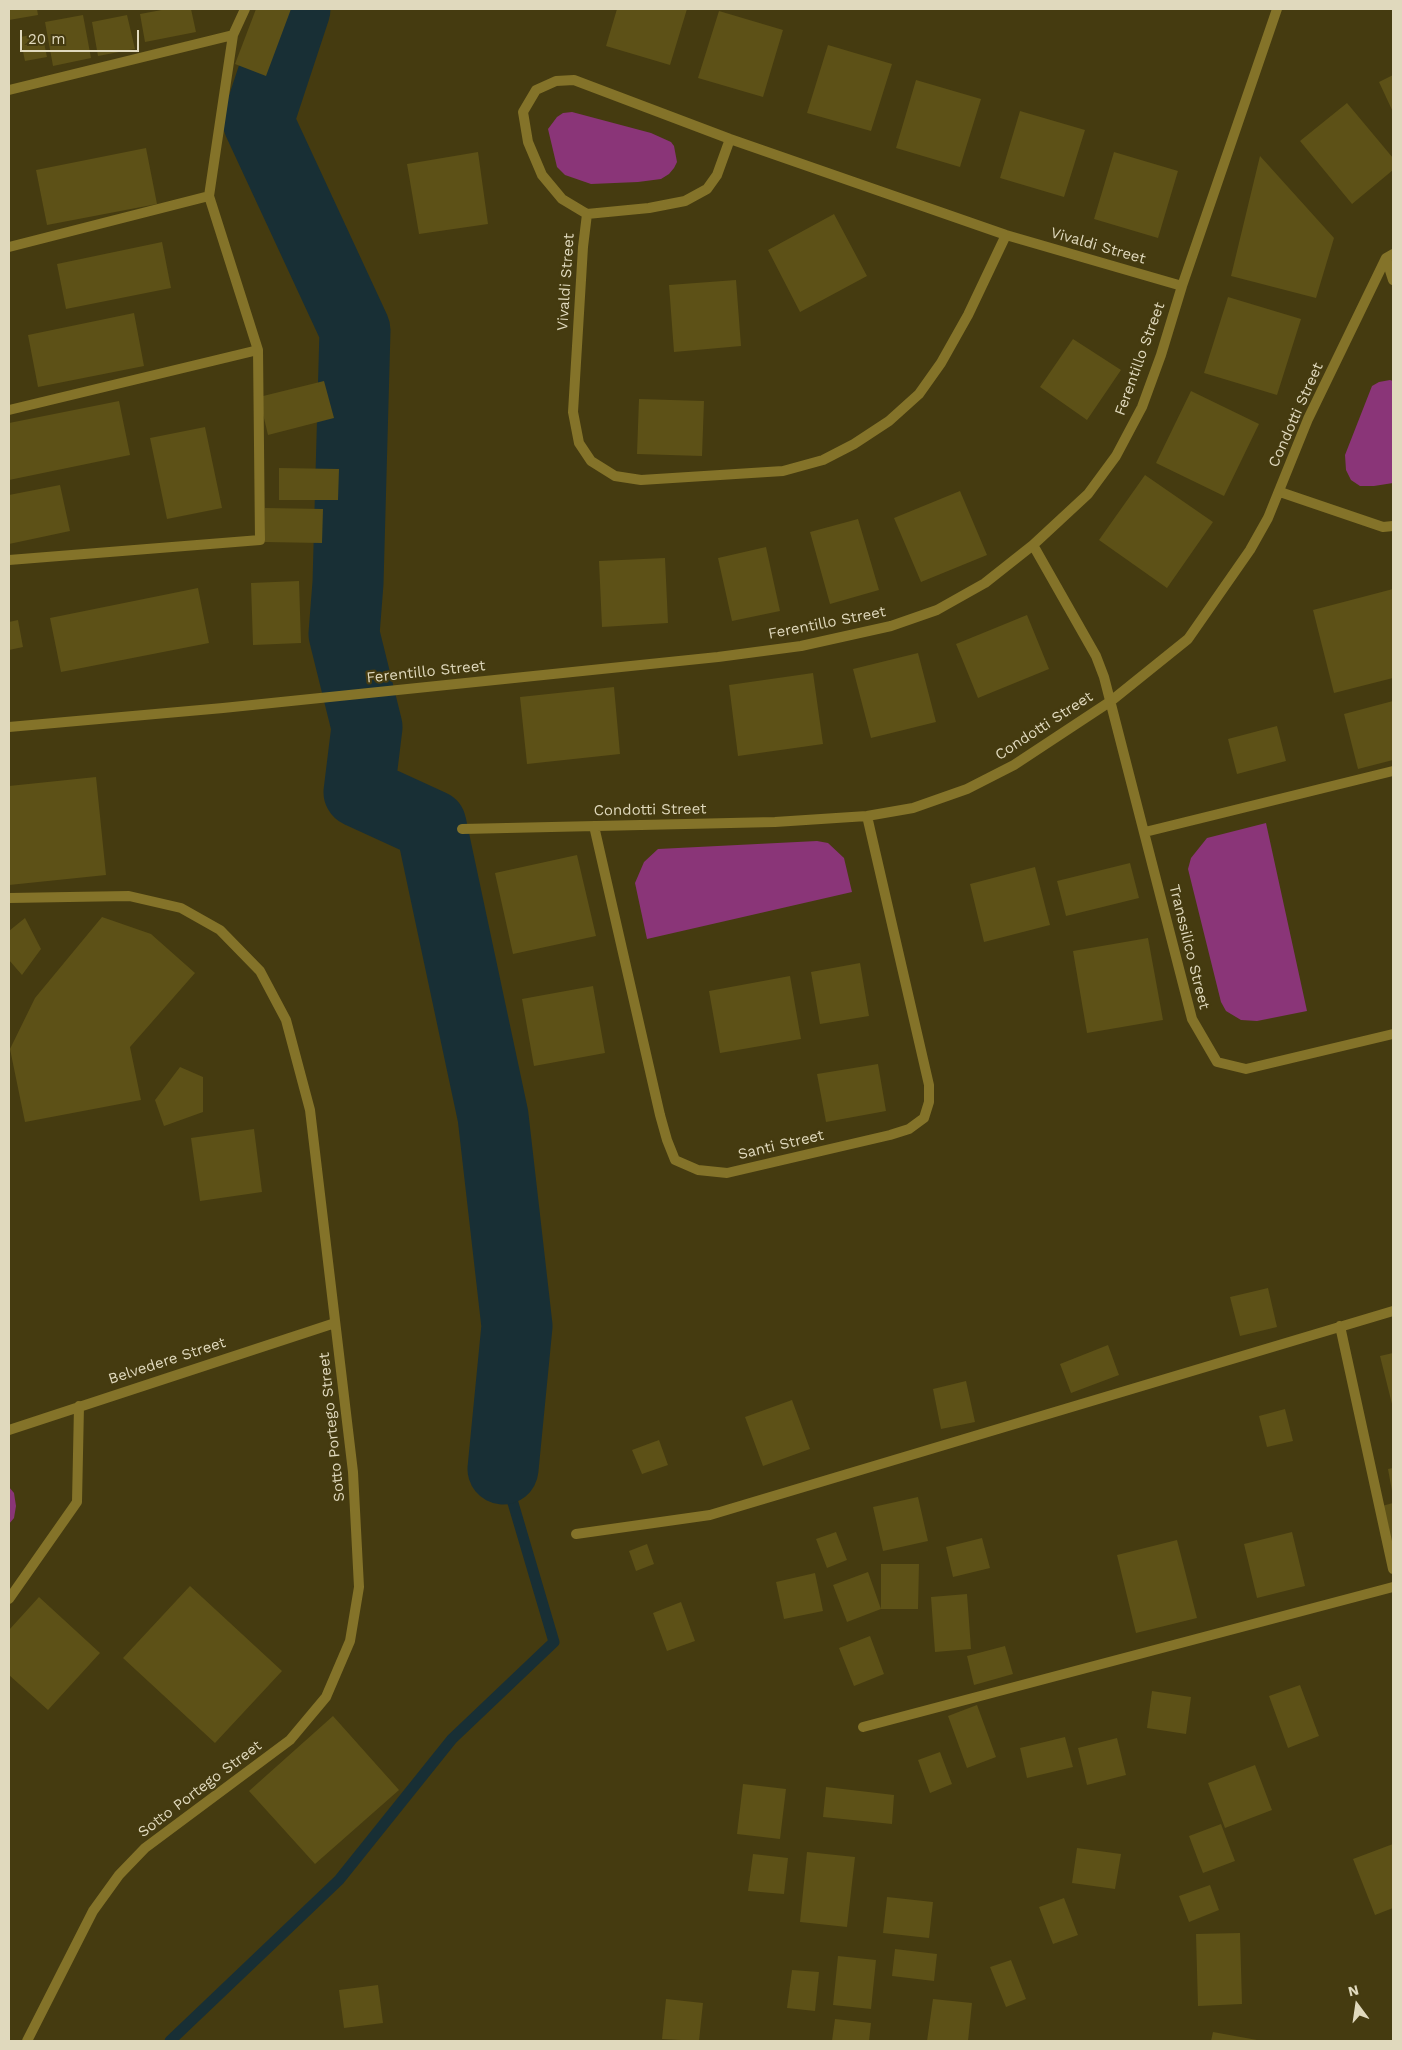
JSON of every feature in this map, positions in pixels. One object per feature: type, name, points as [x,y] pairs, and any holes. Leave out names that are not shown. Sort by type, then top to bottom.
[{"type":"street","points":[[9,560],[260,540],[258,350],[209,196],[233,35],[245,9]]},
{"type":"street","name":"Ferentillo Street","points":[[9,727],[286,702],[718,657],[801,646],[890,626],[945,606],[985,583],[1033,545],[1088,494],[1116,456],[1142,407],[1161,355],[1182,286],[1277,9]]},
{"type":"street","points":[[9,90],[233,35]]},
{"type":"street","name":"Vivaldi Street","points":[[1006,235],[968,315],[941,363],[919,394],[888,421],[854,444],[823,460],[783,471],[641,480],[615,476],[591,461],[579,443],[573,412],[583,247],[587,214],[562,198],[542,175],[528,142],[523,112],[536,90],[556,81],[574,80],[730,139],[1006,235],[1182,286]]},
{"type":"street","points":[[587,214],[649,208],[685,201],[707,189],[718,175],[730,139]]},
{"type":"street","points":[[9,247],[209,196]]},
{"type":"street","points":[[1390,256],[1393,280]]},
{"type":"street","name":"Condotti Street","points":[[462,829],[775,822],[867,816],[914,808],[967,789],[1014,766],[1111,701],[1188,639],[1250,550],[1268,518],[1308,419],[1390,256]]},
{"type":"street","points":[[9,410],[258,350]]},
{"type":"street","points":[[1280,492],[1382,527],[1393,526]]},
{"type":"street","name":"Transsilico Street","points":[[1033,545],[1096,656],[1111,701],[1192,1019],[1217,1062],[1246,1069],[1393,1034]]},
{"type":"street","points":[[1145,832],[1393,770]]},
{"type":"street","name":"Santi Street","points":[[594,826],[667,1140],[676,1160],[698,1170],[727,1173],[890,1135],[909,1129],[924,1118],[929,1102],[929,1085],[867,816]]},
{"type":"street","name":"Sotto Portego Street","points":[[9,898],[129,896],[182,908],[220,930],[260,971],[286,1020],[310,1110],[354,1472],[359,1587],[350,1641],[326,1697],[290,1740],[145,1848],[119,1875],[93,1911],[27,2041]]},
{"type":"street","points":[[576,1534],[710,1515],[1393,1311]]},
{"type":"street","name":"Belvedere Street","points":[[9,1430],[335,1322]]},
{"type":"street","points":[[1340,1326],[1393,1569]]},
{"type":"street","points":[[9,1599],[77,1502],[79,1406]]},
{"type":"street","points":[[863,1727],[1393,1587]]},
{"type":"shaded area","points":[[572,112],[651,133],[671,142],[674,146],[677,162],[674,168],[661,179],[638,182],[591,184],[565,175],[557,167],[548,129],[557,117],[563,113]]},
{"type":"shaded area","points":[[1393,381],[1393,483],[1360,486],[1351,480],[1346,470],[1345,455],[1372,386],[1379,382]]},
{"type":"shaded area","points":[[1266,823],[1307,1011],[1257,1021],[1241,1020],[1226,1011],[1221,1002],[1188,869],[1191,858],[1207,838]]},
{"type":"shaded area","points":[[817,841],[828,843],[844,858],[852,892],[647,939],[635,883],[644,862],[658,849]]},
{"type":"shaded area","points":[[9,1487],[14,1493],[16,1506],[14,1518],[9,1524]]},
{"type":"building","points":[[9,9],[37,9],[38,15],[9,20]]},
{"type":"building","points":[[167,9],[191,9],[196,32],[145,42],[140,14]]},
{"type":"building","points":[[256,9],[291,9],[266,76],[235,64]]},
{"type":"building","points":[[617,9],[687,9],[670,65],[606,46]]},
{"type":"building","points":[[719,11],[783,30],[763,97],[698,78]]},
{"type":"building","points":[[83,15],[91,58],[53,66],[45,22]]},
{"type":"building","points":[[127,15],[135,49],[98,56],[92,22]]},
{"type":"building","points":[[42,33],[47,57],[25,61],[20,37]]},
{"type":"building","points":[[828,45],[892,64],[871,131],[807,113]]},
{"type":"building","points":[[1393,75],[1393,112],[1379,82]]},
{"type":"building","points":[[916,80],[981,99],[960,167],[896,148]]},
{"type":"building","points":[[1347,103],[1393,158],[1393,170],[1352,204],[1300,141]]},
{"type":"building","points":[[1020,111],[1085,130],[1064,197],[1000,178]]},
{"type":"building","points":[[146,148],[157,204],[47,225],[36,170]]},
{"type":"building","points":[[478,152],[488,224],[419,234],[407,164]]},
{"type":"building","points":[[1114,152],[1178,171],[1158,238],[1094,219]]},
{"type":"building","points":[[1260,156],[1334,238],[1316,298],[1231,276]]},
{"type":"building","points":[[834,214],[867,276],[800,312],[768,250]]},
{"type":"building","points":[[162,242],[171,288],[66,309],[57,264]]},
{"type":"building","points":[[736,280],[741,346],[674,352],[669,285]]},
{"type":"building","points":[[1228,297],[1301,319],[1277,395],[1204,373]]},
{"type":"building","points":[[134,313],[144,366],[38,387],[28,335]]},
{"type":"building","points":[[1073,339],[1121,370],[1087,420],[1040,387]]},
{"type":"building","points":[[324,381],[334,418],[268,435],[259,397]]},
{"type":"building","points":[[1191,391],[1259,424],[1224,496],[1156,463]]},
{"type":"building","points":[[639,399],[704,401],[702,456],[637,454]]},
{"type":"building","points":[[119,401],[130,455],[9,480],[9,423]]},
{"type":"building","points":[[205,427],[222,508],[167,519],[150,438]]},
{"type":"building","points":[[279,468],[339,469],[338,500],[279,500]]},
{"type":"building","points":[[1145,475],[1213,522],[1167,588],[1099,540]]},
{"type":"building","points":[[60,485],[70,531],[9,544],[9,495]]},
{"type":"building","points":[[960,491],[987,555],[921,582],[894,518]]},
{"type":"building","points":[[265,508],[323,509],[322,543],[265,542]]},
{"type":"building","points":[[858,519],[879,590],[830,604],[810,532]]},
{"type":"building","points":[[766,547],[780,611],[732,621],[718,558]]},
{"type":"building","points":[[665,558],[668,623],[602,627],[599,561]]},
{"type":"building","points":[[299,581],[301,643],[253,645],[251,583]]},
{"type":"building","points":[[198,588],[209,643],[61,672],[50,618]]},
{"type":"building","points":[[1393,589],[1393,678],[1334,693],[1313,610]]},
{"type":"building","points":[[1027,615],[1049,669],[978,698],[956,644]]},
{"type":"building","points":[[18,620],[23,647],[9,650],[9,622]]},
{"type":"building","points":[[918,653],[936,722],[871,738],[853,669]]},
{"type":"building","points":[[813,673],[823,744],[738,756],[729,685]]},
{"type":"building","points":[[614,687],[620,754],[527,764],[520,697]]},
{"type":"building","points":[[1393,701],[1393,760],[1358,769],[1344,714]]},
{"type":"building","points":[[1277,726],[1286,761],[1237,774],[1228,739]]},
{"type":"building","points":[[96,777],[106,875],[9,885],[9,786]]},
{"type":"building","points":[[577,855],[596,936],[513,954],[495,873]]},
{"type":"building","points":[[1130,863],[1139,898],[1066,916],[1057,881]]},
{"type":"building","points":[[1035,867],[1050,925],[984,942],[970,884]]},
{"type":"building","points":[[102,917],[151,934],[195,973],[130,1047],[141,1100],[25,1122],[10,1049],[35,998]]},
{"type":"building","points":[[25,918],[41,949],[22,975],[9,960],[9,931]]},
{"type":"building","points":[[1148,938],[1163,1020],[1087,1033],[1073,951]]},
{"type":"building","points":[[860,963],[869,1016],[820,1024],[811,972]]},
{"type":"building","points":[[790,976],[801,1039],[720,1053],[709,991]]},
{"type":"building","points":[[593,986],[605,1053],[534,1066],[522,999]]},
{"type":"building","points":[[878,1064],[886,1111],[826,1122],[817,1074]]},
{"type":"building","points":[[180,1067],[203,1077],[203,1112],[164,1126],[155,1100]]},
{"type":"building","points":[[254,1129],[262,1192],[200,1201],[191,1138]]},
{"type":"building","points":[[1268,1288],[1277,1327],[1240,1336],[1230,1297]]},
{"type":"building","points":[[1108,1345],[1119,1375],[1071,1393],[1060,1364]]},
{"type":"building","points":[[1393,1353],[1393,1408],[1380,1356]]},
{"type":"building","points":[[966,1381],[975,1422],[941,1429],[933,1389]]},
{"type":"building","points":[[792,1400],[810,1449],[763,1466],[745,1417]]},
{"type":"building","points":[[1285,1409],[1293,1441],[1267,1447],[1259,1416]]},
{"type":"building","points":[[659,1440],[668,1465],[642,1474],[632,1450]]},
{"type":"building","points":[[1393,1468],[1393,1491],[1392,1491],[1388,1469]]},
{"type":"building","points":[[918,1497],[928,1541],[883,1551],[873,1507]]},
{"type":"building","points":[[1393,1503],[1393,1550],[1382,1506]]},
{"type":"building","points":[[836,1532],[847,1560],[827,1568],[816,1539]]},
{"type":"building","points":[[1292,1532],[1305,1586],[1257,1598],[1244,1544]]},
{"type":"building","points":[[982,1538],[990,1568],[953,1577],[946,1547]]},
{"type":"building","points":[[1177,1540],[1197,1618],[1136,1633],[1117,1555]]},
{"type":"building","points":[[647,1544],[654,1564],[636,1571],[629,1551]]},
{"type":"building","points":[[881,1564],[919,1564],[918,1609],[881,1609]]},
{"type":"building","points":[[868,1572],[881,1609],[847,1622],[833,1585]]},
{"type":"building","points":[[815,1573],[823,1611],[784,1619],[776,1582]]},
{"type":"building","points":[[190,1586],[282,1671],[215,1743],[123,1658]]},
{"type":"building","points":[[967,1594],[971,1649],[935,1652],[931,1597]]},
{"type":"building","points":[[39,1597],[100,1653],[48,1710],[9,1675],[9,1630]]},
{"type":"building","points":[[681,1602],[695,1641],[667,1651],[653,1613]]},
{"type":"building","points":[[870,1636],[884,1674],[854,1686],[839,1648]]},
{"type":"building","points":[[1005,1646],[1013,1674],[974,1685],[967,1656]]},
{"type":"building","points":[[1300,1685],[1319,1736],[1288,1748],[1269,1696]]},
{"type":"building","points":[[1152,1691],[1191,1697],[1186,1734],[1147,1728]]},
{"type":"building","points":[[977,1705],[996,1757],[967,1768],[948,1716]]},
{"type":"building","points":[[333,1716],[399,1790],[315,1864],[249,1791]]},
{"type":"building","points":[[1065,1737],[1073,1767],[1027,1778],[1020,1748]]},
{"type":"building","points":[[1117,1738],[1126,1775],[1087,1785],[1078,1748]]},
{"type":"building","points":[[940,1752],[952,1784],[930,1793],[918,1760]]},
{"type":"building","points":[[1255,1765],[1272,1810],[1225,1828],[1208,1783]]},
{"type":"building","points":[[743,1784],[786,1789],[780,1839],[737,1834]]},
{"type":"building","points":[[826,1787],[894,1795],[892,1824],[823,1817]]},
{"type":"building","points":[[1221,1824],[1235,1861],[1203,1873],[1189,1836]]},
{"type":"building","points":[[1393,1844],[1393,1908],[1375,1915],[1353,1859]]},
{"type":"building","points":[[1077,1848],[1121,1854],[1115,1889],[1072,1883]]},
{"type":"building","points":[[807,1852],[855,1857],[847,1927],[800,1922]]},
{"type":"building","points":[[753,1854],[788,1858],[784,1894],[748,1891]]},
{"type":"building","points":[[1210,1885],[1219,1910],[1189,1922],[1179,1896]]},
{"type":"building","points":[[887,1897],[933,1902],[929,1938],[883,1933]]},
{"type":"building","points":[[1064,1898],[1078,1935],[1053,1944],[1039,1907]]},
{"type":"building","points":[[1240,1933],[1242,2004],[1198,2006],[1196,1934]]},
{"type":"building","points":[[895,1949],[937,1954],[934,1981],[892,1976]]},
{"type":"building","points":[[838,1956],[876,1960],[871,2009],[833,2005]]},
{"type":"building","points":[[1011,1960],[1026,1999],[1006,2007],[990,1967]]},
{"type":"building","points":[[792,1970],[819,1972],[815,2011],[787,2008]]},
{"type":"building","points":[[378,1985],[383,2023],[344,2028],[339,1990]]},
{"type":"building","points":[[666,1999],[703,2003],[699,2041],[662,2039]]},
{"type":"building","points":[[933,1999],[972,2003],[968,2041],[927,2041]]},
{"type":"building","points":[[835,2019],[871,2023],[869,2041],[832,2041]]},
{"type":"building","points":[[1213,2032],[1257,2040],[1257,2041],[1211,2041]]},
{"type":"waterway","points":[[295,9],[258,121],[355,330],[348,583],[344,634],[367,727],[359,792],[431,825],[493,1116],[517,1326],[503,1469]]},
{"type":"waterway","points":[[170,2041],[339,1880],[452,1739],[554,1642],[503,1469]]}]
